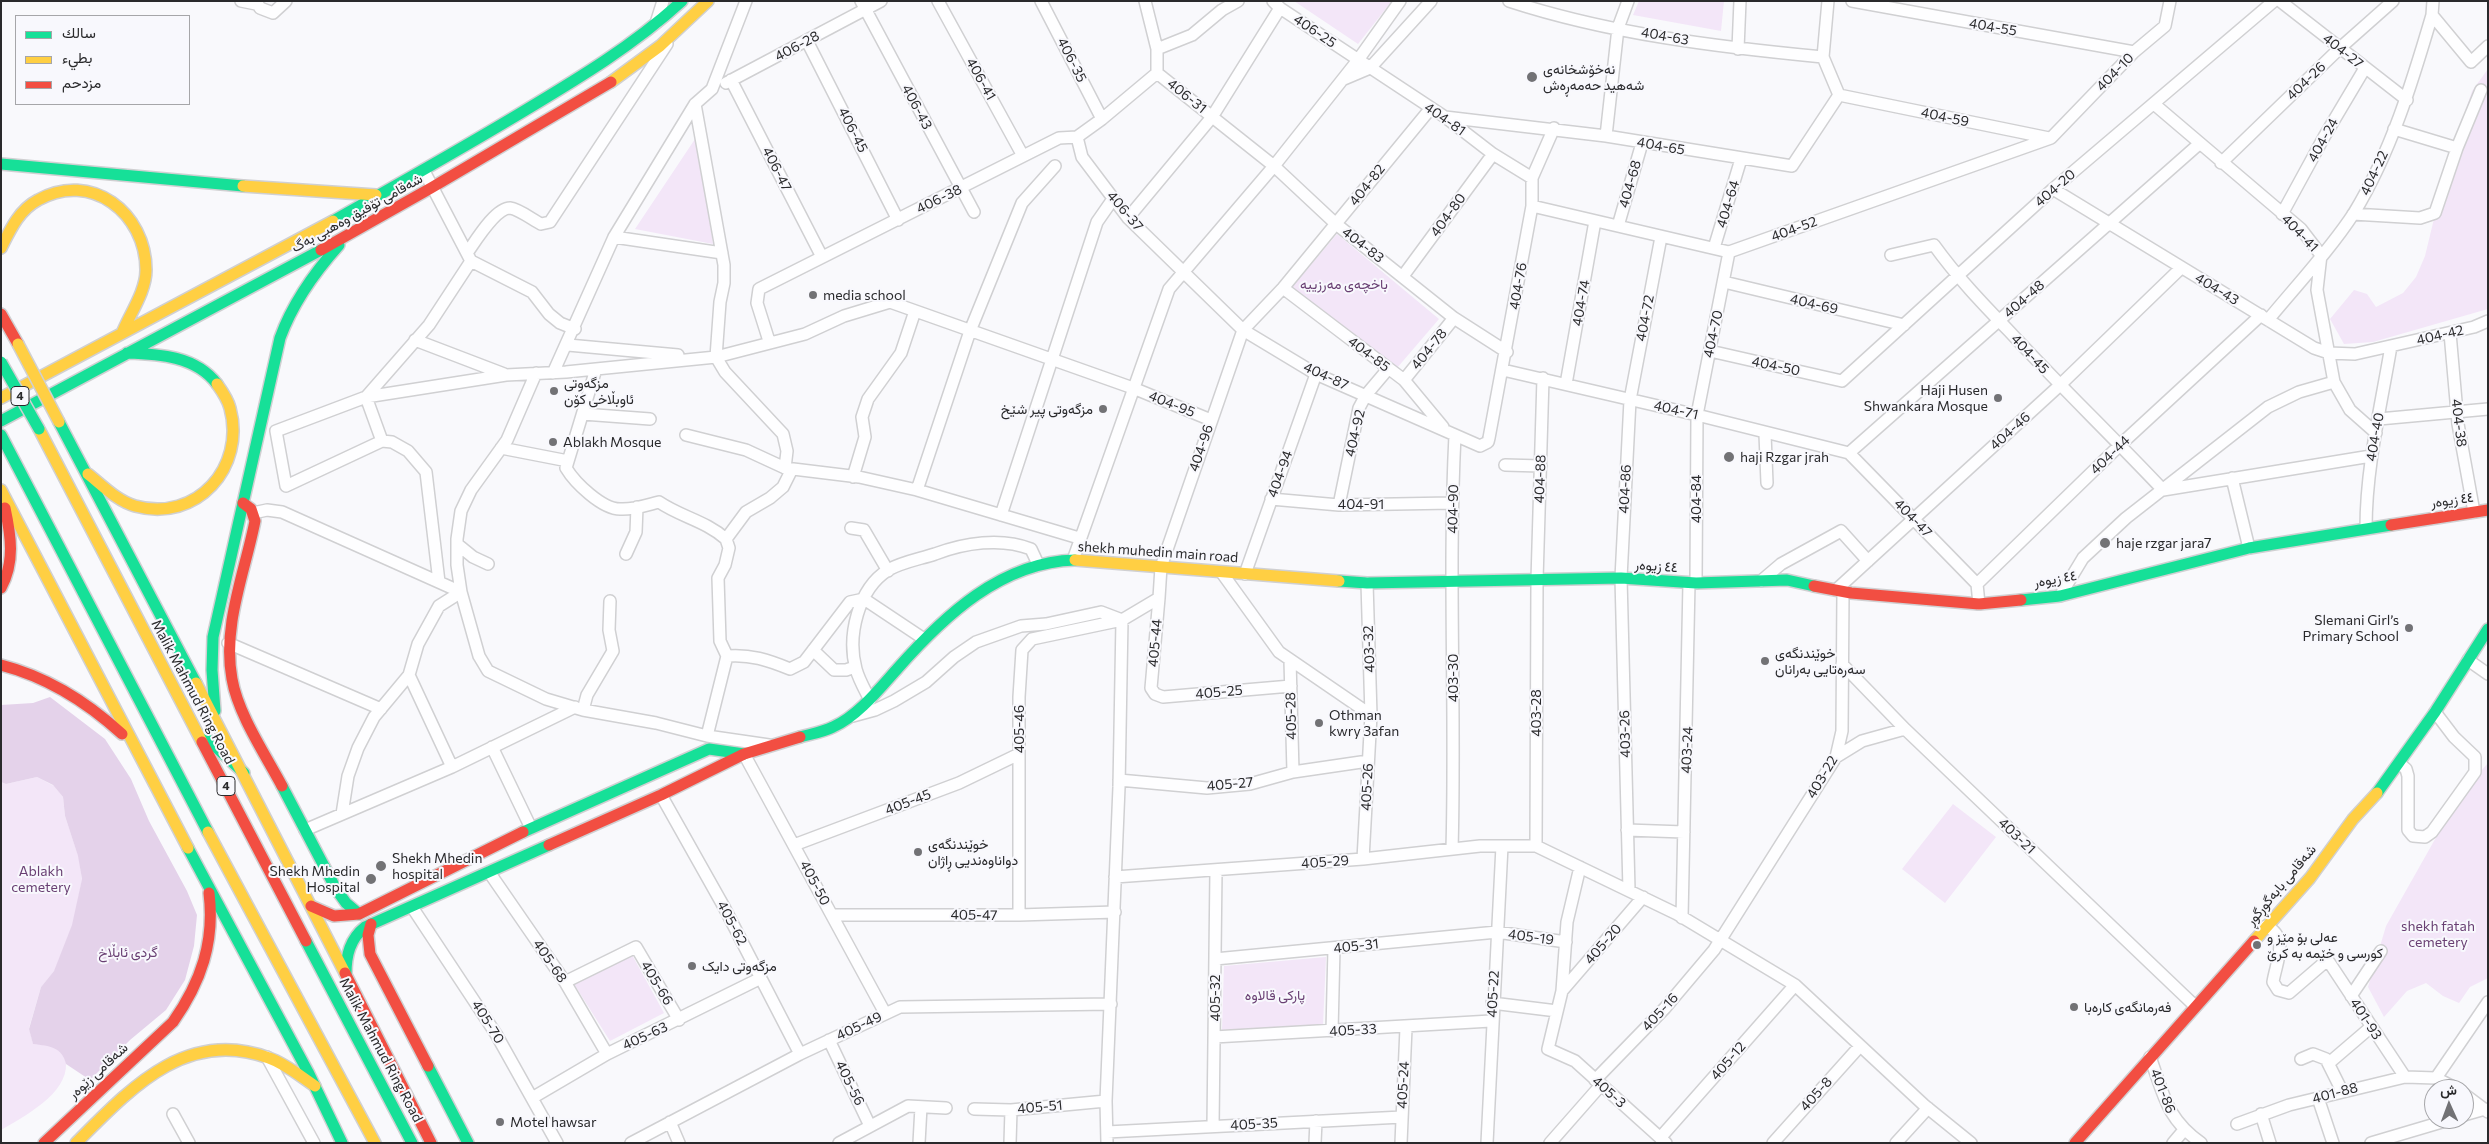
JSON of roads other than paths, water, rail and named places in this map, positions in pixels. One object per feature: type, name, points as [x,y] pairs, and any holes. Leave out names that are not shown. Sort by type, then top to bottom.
[{"type":"main road","name":"شەقامی تۆفیق وەهبی بەگ","points":[[1,398],[424,171],[619,53],[654,28],[682,1]]},
{"type":"main road","name":"شەقامی تۆفیق وەهبی بەگ","points":[[1,421],[346,238],[577,103],[671,38],[708,1]]},
{"type":"main road","points":[[1,164],[300,191],[378,196]]},
{"type":"main road","points":[[1,248],[7,232],[18,215],[33,202],[45,196],[70,190],[90,192],[109,199],[125,212],[135,224],[142,239],[146,255],[146,272],[142,288],[123,331]]},
{"type":"main road","points":[[215,718],[212,670],[214,637],[284,326],[295,302],[309,279],[346,238]]},
{"type":"main road","points":[[1,314],[244,773],[431,1143]]},
{"type":"main road","points":[[84,471],[119,498],[134,505],[151,509],[168,509],[200,498],[224,473],[231,456],[234,439],[234,421],[228,403],[212,379],[203,371],[182,359],[126,353]]},
{"type":"main road","name":"Malik Mahmud Ring Road","points":[[1,362],[39,430],[412,1143]]},
{"type":"main road","points":[[1,435],[154,729],[375,1143]]},
{"type":"main road","points":[[1,490],[132,743],[315,1086],[342,1143]]},
{"type":"main road","points":[[1,497],[10,532],[12,556],[6,581],[1,588]]},
{"type":"main road","points":[[243,503],[253,513],[254,525],[228,643],[229,668],[235,692],[340,896],[359,914]]},
{"type":"main road","name":"٤٤ زیوەر","points":[[1537,580],[1621,578],[1693,583],[1787,580],[1839,591],[1914,600],[1979,604],[2060,596],[2249,548],[2488,510]]},
{"type":"main road","name":"shekh muhedin main road","points":[[346,974],[351,942],[360,931],[371,924],[660,795],[744,754],[834,727],[870,700],[924,639],[966,603],[1001,580],[1038,564],[1073,560],[1367,583],[1537,580]]},
{"type":"main road","name":"شەقامی بابەگوڕگوڕ","points":[[2075,1143],[2310,878],[2353,819],[2383,787],[2435,712],[2488,628]]},
{"type":"main road","points":[[1,665],[38,676],[63,688],[93,708],[132,743]]},
{"type":"main road","points":[[196,731],[244,773]]},
{"type":"main road","points":[[311,906],[334,916],[359,914],[531,828],[709,749],[744,754]]},
{"type":"main road","name":"شەقامی زێوەر","points":[[44,1143],[173,1022],[192,994],[208,956],[211,914],[206,882]]},
{"type":"main road","points":[[371,924],[368,936],[370,954],[468,1143]]},
{"type":"main road","points":[[76,1143],[157,1069],[185,1056],[213,1050],[232,1050],[267,1057],[315,1086]]},
{"type":"street","points":[[241,1],[256,3],[260,8],[273,13],[286,1]]},
{"type":"street","points":[[654,28],[663,1]]},
{"type":"street","points":[[553,373],[575,329],[614,238],[695,104],[712,89],[746,1]]},
{"type":"street","name":"406-28","points":[[712,89],[807,41],[863,5],[881,1]]},
{"type":"street","name":"406-41","points":[[938,1],[1023,156]]},
{"type":"street","name":"406-35","points":[[1041,1],[1102,119]]},
{"type":"street","name":"406-31","points":[[1144,1],[1157,49],[1157,73],[1274,166]]},
{"type":"street","points":[[1157,49],[1192,35],[1222,10],[1238,1]]},
{"type":"street","points":[[1073,560],[1079,538],[1169,289],[1184,274],[1274,166],[1358,60],[1400,1]]},
{"type":"street","points":[[1342,80],[1370,68],[1432,1]]},
{"type":"street","name":"404-63","points":[[1509,1],[1535,5],[1618,28],[1738,49],[1823,57]]},
{"type":"street","points":[[1606,136],[1618,28],[1628,1]]},
{"type":"street","points":[[1738,49],[1740,1]]},
{"type":"street","points":[[1828,1],[1823,57],[1839,95]]},
{"type":"street","name":"404-55","points":[[1852,1],[2134,52]]},
{"type":"street","name":"404-10","points":[[2051,138],[2134,52],[2165,26],[2170,1]]},
{"type":"street","name":"404-20","points":[[1842,381],[2053,190],[2274,1]]},
{"type":"street","name":"404-27","points":[[2280,1],[2407,100]]},
{"type":"street","name":"404-26","points":[[2220,163],[2340,48],[2393,1]]},
{"type":"street","name":"404-22","points":[[2264,318],[2321,255],[2353,214],[2369,186],[2407,100],[2432,15],[2433,1]]},
{"type":"street","points":[[1128,218],[1212,117],[1277,4]]},
{"type":"street","name":"406-25","points":[[1277,4],[1358,60]]},
{"type":"street","name":"406-43","points":[[863,5],[974,212]]},
{"type":"street","points":[[2432,15],[2471,62],[2488,46]]},
{"type":"street","points":[[366,398],[414,340],[429,325],[495,215],[510,208],[541,224],[550,222],[671,38]]},
{"type":"street","name":"406-45","points":[[807,41],[898,220]]},
{"type":"street","name":"404-81","points":[[1358,60],[1445,117],[1493,154],[1532,178]]},
{"type":"street","name":"404-24","points":[[2282,214],[2324,137],[2365,68]]},
{"type":"street","name":"406-38","points":[[769,341],[757,303],[760,289],[1059,138],[1077,137],[1102,119],[1157,73]]},
{"type":"street","name":"406-47","points":[[731,80],[822,257]]},
{"type":"street","points":[[2353,214],[2420,218],[2435,213],[2457,148],[2481,90]]},
{"type":"street","name":"404-65","points":[[1445,117],[1554,128],[1792,166],[1839,95]]},
{"type":"street","name":"404-59","points":[[1839,95],[2051,138]]},
{"type":"street","points":[[695,104],[722,252],[724,283],[720,302],[716,357],[726,372],[783,434],[788,469],[783,487],[746,512],[726,539]]},
{"type":"street","name":"404-41","points":[[2154,104],[2220,163],[2301,230],[2321,255],[2317,290],[2334,382],[2350,410],[2376,433]]},
{"type":"street","name":"404-82","points":[[1244,330],[1283,288],[1430,108]]},
{"type":"street","name":"404-76","points":[[1484,445],[1489,438],[1507,352],[1532,206],[1532,178],[1554,128]]},
{"type":"street","points":[[2394,129],[2457,148]]},
{"type":"street","name":"406-37","points":[[1077,137],[1082,157],[1113,199],[1128,218],[1184,274]]},
{"type":"street","name":"404-52","points":[[1729,252],[2051,138]]},
{"type":"street","name":"404-68","points":[[1618,226],[1642,143]]},
{"type":"street","name":"404-48","points":[[1849,453],[2199,144]]},
{"type":"street","name":"404-80","points":[[1403,276],[1493,154]]},
{"type":"street","name":"404-64","points":[[1714,248],[1741,159]]},
{"type":"street","points":[[917,490],[970,330],[1022,203],[1055,166]]},
{"type":"street","name":"404-83","points":[[1274,166],[1336,224],[1454,318],[1507,352]]},
{"type":"street","points":[[424,171],[469,257],[532,292],[549,314],[560,323],[575,329]]},
{"type":"street","name":"404-43","points":[[2053,190],[2314,348],[2329,353],[2355,354],[2391,346]]},
{"type":"street","points":[[1000,515],[1097,222],[1113,199]]},
{"type":"street","points":[[1532,206],[1729,252]]},
{"type":"street","name":"404-74","points":[[1566,384],[1595,221]]},
{"type":"street","name":"404-72","points":[[1630,400],[1661,237]]},
{"type":"street","points":[[614,238],[722,252]]},
{"type":"street","name":"404-45","points":[[1891,256],[1934,245],[1957,277],[2059,386],[2120,445],[2162,490]]},
{"type":"street","name":"404-70","points":[[1697,415],[1729,252]]},
{"type":"street","name":"404-46","points":[[1839,591],[1868,561],[2059,386],[2181,268]]},
{"type":"street","name":"404-87","points":[[1184,274],[1244,330],[1316,374],[1451,433],[1476,446],[1484,445]]},
{"type":"street","name":"404-69","points":[[1724,282],[1904,325]]},
{"type":"street","name":"404-85","points":[[1283,288],[1404,380],[1451,433]]},
{"type":"street","name":"404-95","points":[[701,357],[716,357],[769,341],[805,334],[844,316],[890,302],[1133,388],[1211,420]]},
{"type":"street","points":[[853,476],[865,437],[862,417],[868,399],[901,353],[915,311]]},
{"type":"street","name":"404-78","points":[[1404,380],[1454,318]]},
{"type":"street","name":"404-44","points":[[1977,584],[2120,445],[2264,318]]},
{"type":"street","name":"404-42","points":[[2391,346],[2474,327],[2488,321]]},
{"type":"street","name":"404-96","points":[[1159,598],[1161,567],[1244,330]]},
{"type":"street","name":"404-38","points":[[2450,333],[2456,412],[2474,512]]},
{"type":"street","points":[[414,340],[506,375]]},
{"type":"street","points":[[568,344],[701,357]]},
{"type":"street","name":"404-40","points":[[2366,528],[2366,502],[2371,456],[2391,346]]},
{"type":"street","name":"404-50","points":[[1710,351],[1842,381]]},
{"type":"street","points":[[439,582],[426,472],[408,451],[392,442],[382,441],[286,486],[276,431],[366,398],[506,375],[553,373],[701,357]]},
{"type":"street","name":"404-92","points":[[1339,505],[1359,408],[1366,395],[1388,368]]},
{"type":"street","points":[[596,369],[566,468],[576,484],[612,508],[622,510],[659,502],[675,513],[704,523],[726,539],[729,548],[725,565],[718,578],[720,641],[727,656],[707,736]]},
{"type":"street","name":"404-71","points":[[1503,370],[1543,378],[1697,415],[1764,434],[1849,453]]},
{"type":"street","points":[[536,373],[525,402],[501,448],[471,490],[461,511],[457,565],[461,592],[479,656],[488,671],[546,699],[579,708],[656,722],[707,736],[769,745]]},
{"type":"street","name":"404-94","points":[[1245,574],[1316,374]]},
{"type":"street","name":"404-88","points":[[1537,580],[1543,378]]},
{"type":"street","points":[[2060,596],[2082,558],[2126,518],[2268,408],[2298,392],[2334,382]]},
{"type":"street","points":[[366,398],[382,441]]},
{"type":"street","name":"404-86","points":[[1621,578],[1630,400]]},
{"type":"street","points":[[2379,419],[2488,409]]},
{"type":"street","points":[[583,414],[650,419]]},
{"type":"street","name":"404-84","points":[[1693,583],[1697,415]]},
{"type":"street","name":"404-90","points":[[1451,433],[1453,582]]},
{"type":"street","points":[[1764,434],[1768,483]]},
{"type":"street","points":[[686,435],[746,450],[788,469],[853,476],[917,490],[1079,538]]},
{"type":"street","points":[[501,448],[568,461]]},
{"type":"street","name":"404-47","points":[[1849,453],[1977,584]]},
{"type":"street","points":[[2162,490],[2371,456]]},
{"type":"street","points":[[1505,465],[1541,466]]},
{"type":"street","points":[[2232,478],[2249,548]]},
{"type":"street","name":"404-91","points":[[1271,499],[1339,505],[1452,503]]},
{"type":"street","points":[[626,554],[636,532],[637,506]]},
{"type":"street","points":[[253,513],[267,510],[282,512],[461,592]]},
{"type":"street","points":[[851,528],[864,530],[888,571]]},
{"type":"street","points":[[1762,581],[1781,564],[1841,531],[1868,561]]},
{"type":"street","points":[[870,700],[855,667],[853,649],[854,629],[864,599],[875,581],[888,571],[953,546],[998,542],[1031,549],[1038,564]]},
{"type":"street","points":[[458,544],[473,557],[488,564]]},
{"type":"street","points":[[1222,573],[1279,652],[1371,715]]},
{"type":"street","name":"403-26","points":[[1621,578],[1628,890]]},
{"type":"street","name":"403-28","points":[[1536,846],[1537,580]]},
{"type":"street","name":"403-30","points":[[1452,849],[1454,774],[1453,582]]},
{"type":"street","name":"403-32","points":[[1367,583],[1371,715]]},
{"type":"street","name":"403-24","points":[[1682,918],[1693,583]]},
{"type":"street","points":[[1977,584],[1979,604]]},
{"type":"street","name":"403-22","points":[[1720,939],[1836,757],[1842,731],[1839,591]]},
{"type":"street","points":[[342,814],[348,776],[358,748],[381,709],[409,675],[418,644],[439,606],[461,592]]},
{"type":"street","name":"405-46","points":[[1019,915],[1019,754],[1022,650],[1032,639],[1122,620],[1159,598]]},
{"type":"street","name":"405-44","points":[[1151,688],[1159,598]]},
{"type":"street","points":[[727,656],[740,655],[762,658],[790,669],[804,662],[850,602],[864,599],[924,639]]},
{"type":"street","points":[[305,830],[452,767],[579,708],[613,651],[609,630],[610,601]]},
{"type":"street","points":[[849,717],[875,710],[894,701],[926,682],[954,657],[976,642],[1021,626],[1046,624],[1101,612],[1122,620],[1115,912],[1106,1101],[1107,1137]]},
{"type":"street","points":[[228,643],[381,709]]},
{"type":"street","points":[[813,650],[834,670],[846,670],[855,667]]},
{"type":"street","name":"405-28","points":[[1290,660],[1292,772]]},
{"type":"street","points":[[2468,660],[2488,674]]},
{"type":"street","name":"403-21","points":[[1842,664],[1905,729],[2195,1006]]},
{"type":"street","points":[[409,675],[452,767]]},
{"type":"street","name":"405-25","points":[[1151,688],[1155,694],[1163,697],[1291,686]]},
{"type":"street","points":[[2399,763],[2406,769],[2408,776],[2408,830],[2413,836],[2424,837],[2437,825],[2475,772],[2476,765],[2475,757],[2454,738],[2435,712]]},
{"type":"street","name":"405-26","points":[[1363,859],[1371,715]]},
{"type":"street","points":[[1836,757],[1862,741],[1905,729]]},
{"type":"street","points":[[492,748],[531,828]]},
{"type":"street","name":"405-50","points":[[744,754],[885,1013]]},
{"type":"street","name":"405-45","points":[[794,845],[958,783],[1019,754]]},
{"type":"street","name":"405-27","points":[[1119,780],[1207,788],[1250,784],[1292,772],[1368,761]]},
{"type":"street","name":"405-62","points":[[660,795],[761,978],[800,1054]]},
{"type":"street","points":[[1627,830],[1684,832]]},
{"type":"street","name":"405-22","points":[[1487,1143],[1491,1021],[1502,846]]},
{"type":"street","points":[[1536,846],[1644,897],[1720,939],[1795,985],[1928,1108],[1971,1143]]},
{"type":"street","name":"405-29","points":[[1115,877],[1363,859],[1452,849],[1536,846]]},
{"type":"street","points":[[1492,1003],[1557,1011],[1562,991],[1567,922],[1580,867]]},
{"type":"street","name":"405-32","points":[[1213,1126],[1216,870]]},
{"type":"street","name":"405-68","points":[[489,872],[564,982],[607,1054]]},
{"type":"street","name":"405-20","points":[[1562,991],[1644,897]]},
{"type":"street","name":"405-70","points":[[412,907],[496,1034],[557,1143]]},
{"type":"street","name":"405-47","points":[[832,915],[1019,915],[1115,912]]},
{"type":"street","name":"401-93","points":[[2266,926],[2274,931],[2280,943],[2273,982],[2278,990],[2289,992],[2328,962],[2331,963],[2405,1077]]},
{"type":"street","name":"405-19","points":[[1497,932],[1566,942]]},
{"type":"street","name":"405-31","points":[[1215,959],[1497,932]]},
{"type":"street","name":"405-16","points":[[1550,1143],[1598,1082],[1714,950],[1720,939]]},
{"type":"street","name":"405-66","points":[[564,982],[636,947],[679,1020]]},
{"type":"street","points":[[1332,1031],[1334,948]]},
{"type":"street","points":[[2351,996],[2381,951]]},
{"type":"street","name":"405-63","points":[[532,1098],[607,1054],[761,978]]},
{"type":"street","name":"405-12","points":[[1663,1140],[1795,985]]},
{"type":"street","points":[[2436,1078],[2488,1002]]},
{"type":"street","name":"405-49","points":[[631,1143],[800,1054],[900,1007],[1111,1004]]},
{"type":"street","name":"405-3","points":[[1557,1011],[1548,1049],[1575,1061],[1663,1140]]},
{"type":"street","name":"405-33","points":[[1214,1037],[1406,1028],[1491,1021]]},
{"type":"street","points":[[2329,1063],[2372,1027]]},
{"type":"street","name":"405-24","points":[[1401,1143],[1406,1028]]},
{"type":"street","name":"405-56","points":[[829,1040],[870,1126]]},
{"type":"street","name":"405-8","points":[[1773,1143],[1860,1046]]},
{"type":"street","points":[[2301,1059],[2309,1054],[2318,1054],[2329,1063],[2342,1092]]},
{"type":"street","points":[[267,1057],[314,1143]]},
{"type":"street","name":"401-86","points":[[2150,1057],[2170,1111],[2184,1130],[2201,1143]]},
{"type":"street","name":"401-88","points":[[2237,1124],[2261,1114],[2318,1098],[2405,1077],[2436,1078]]},
{"type":"street","points":[[2318,1098],[2333,1143]]},
{"type":"street","name":"405-51","points":[[974,1109],[1011,1110],[1106,1101]]},
{"type":"street","points":[[2474,1101],[2486,1110]]},
{"type":"street","points":[[839,1143],[908,1106],[946,1108]]},
{"type":"street","points":[[919,1143],[921,1107]]},
{"type":"street","points":[[1896,1143],[1928,1108]]},
{"type":"street","points":[[1010,1143],[1011,1110]]},
{"type":"street","points":[[173,1114],[189,1143]]},
{"type":"street","points":[[2261,1114],[2270,1143]]},
{"type":"street","name":"405-35","points":[[1107,1137],[1213,1126],[1402,1117]]},
{"type":"street","points":[[1315,1143],[1316,1121]]},
{"type":"street","points":[[670,1122],[679,1143]]},
{"type":"street","points":[[2371,1143],[2424,1127]]},
{"type":"street","points":[[2174,1143],[2184,1130]]},
{"type":"street","points":[[87,1132],[93,1143]]},
{"type":"place","name":"نەخۆشخانەی شەهید حەمەڕەش","points":[[1532,77]]},
{"type":"place","name":"media school","points":[[813,295]]},
{"type":"place","name":"مزگەوتی ئاوبڵاخی کۆن","points":[[554,391]]},
{"type":"place","name":"Haji Husen Shwankara Mosque","points":[[1998,398]]},
{"type":"place","name":"مزگەوتی پیر شێخ","points":[[1103,409]]},
{"type":"place","name":"Ablakh Mosque","points":[[553,442]]},
{"type":"place","name":"haji Rzgar jrah","points":[[1729,457]]},
{"type":"place","name":"haje rzgar jara7","points":[[2105,543]]},
{"type":"place","name":"Slemani Girl’s Primary School","points":[[2409,628]]},
{"type":"place","name":"خوێندنگەی سەرەتایی بەرانان","points":[[1765,661]]},
{"type":"place","name":"Othman kwry 3afan","points":[[1319,723]]},
{"type":"place","name":"خوێندنگەی دواناوەندیی ڕاژان","points":[[918,852]]},
{"type":"place","name":"Shekh Mhedin hospital","points":[[381,866]]},
{"type":"place","name":"Shekh Mhedin Hospital","points":[[371,879]]},
{"type":"place","name":"عەلی بۆ مێز و کورسی و خێمە بە کرێ","points":[[2257,945]]},
{"type":"place","name":"مزگەوتی دایک","points":[[692,966]]},
{"type":"place","name":"فەرمانگەی کارەبا","points":[[2074,1007]]},
{"type":"place","name":"Motel hawsar","points":[[500,1122]]},
{"type":"park label","name":"باخچەی مەرزییە","points":[[1344,284]]},
{"type":"park label","name":"Ablakh cemetery","points":[[41,880]]},
{"type":"park label","name":"shekh fatah cemetery","points":[[2438,934]]},
{"type":"park label","name":"گردی ئابڵاخ","points":[[128,952]]},
{"type":"park label","name":"پارکی قالاوە","points":[[1275,995]]}]
